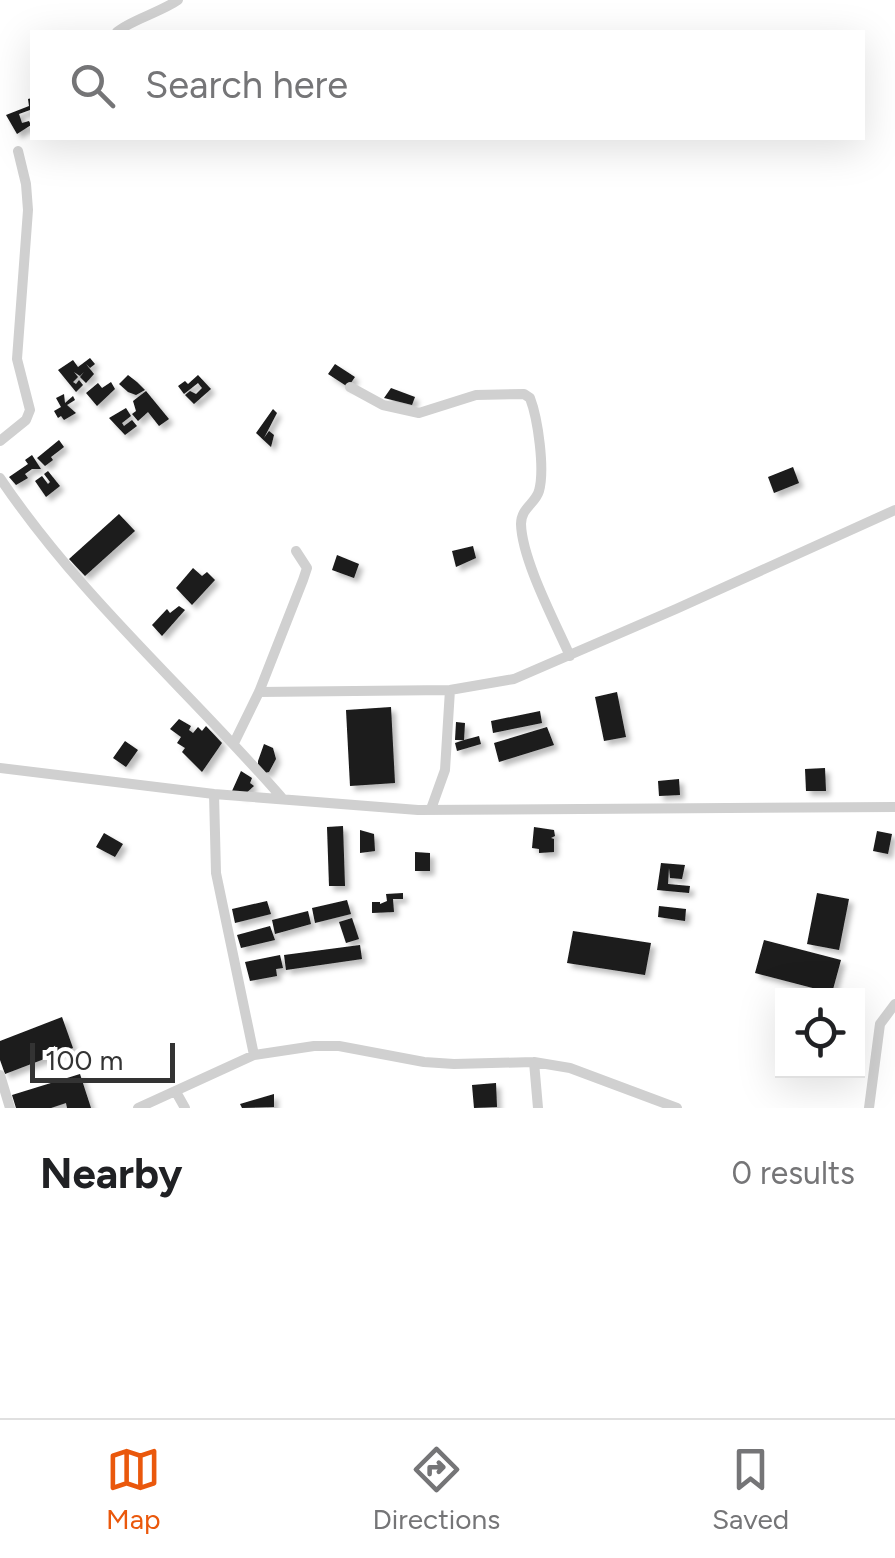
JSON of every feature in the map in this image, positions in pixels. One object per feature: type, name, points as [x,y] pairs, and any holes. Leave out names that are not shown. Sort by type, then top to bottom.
[{"type":"street","points":[[121,30],[178,0]]},
{"type":"street","points":[[0,441],[26,420],[30,410],[16,360],[28,210],[18,151]]},
{"type":"street","points":[[350,387],[383,404],[419,413],[476,395],[524,394],[530,398],[542,468],[538,494],[523,512],[521,524],[532,564],[570,656]]},
{"type":"street","points":[[0,478],[77,580],[283,798]]},
{"type":"street","points":[[260,692],[450,690],[514,679],[895,510]]},
{"type":"street","points":[[234,743],[260,692],[307,568],[296,551]]},
{"type":"street","points":[[431,810],[446,770],[450,690]]},
{"type":"street","points":[[0,768],[214,794],[431,810],[895,806]]},
{"type":"street","points":[[214,794],[216,873],[254,1055]]},
{"type":"street","points":[[870,1108],[880,1024],[895,1004]]},
{"type":"street","points":[[138,1108],[254,1055],[339,1046],[454,1064],[534,1062],[570,1068],[676,1108]]},
{"type":"street","points":[[534,1062],[538,1108]]},
{"type":"street","points":[[0,1075],[10,1108]]},
{"type":"street","points":[[176,1092],[185,1108]]},
{"type":"building","points":[[28,99],[30,110],[19,114],[22,123],[29,121],[30,126],[17,134],[6,115],[29,106]]},
{"type":"building","points":[[90,358],[95,364],[90,368],[86,364],[94,374],[86,383],[80,377],[84,372],[80,376],[74,372],[78,377],[73,382],[79,380],[83,385],[76,392],[58,370],[73,360],[78,367]]},
{"type":"building","points":[[335,364],[355,377],[348,387],[328,374]]},
{"type":"building","points":[[128,375],[145,390],[136,395],[128,392],[119,384]]},
{"type":"building","points":[[198,375],[211,389],[194,404],[185,395],[190,391],[196,394],[202,388],[198,383],[184,394],[178,386],[185,381],[188,384]]},
{"type":"building","points":[[111,382],[115,389],[97,406],[86,393],[98,383],[102,388]]},
{"type":"building","points":[[391,388],[415,397],[412,405],[384,398]]},
{"type":"building","points":[[146,391],[169,419],[159,426],[148,412],[138,421],[132,414],[136,411],[133,401]]},
{"type":"building","points":[[64,394],[65,403],[73,396],[75,400],[67,405],[76,413],[64,420],[54,411],[61,407],[56,398]]},
{"type":"building","points":[[126,408],[131,416],[122,423],[124,426],[132,420],[137,426],[125,435],[109,418]]},
{"type":"building","points":[[273,409],[277,413],[264,438],[269,431],[274,435],[271,447],[256,433]]},
{"type":"building","points":[[59,440],[64,447],[45,466],[37,458]]},
{"type":"building","points":[[32,455],[41,469],[32,469],[25,474],[28,478],[16,485],[9,477],[28,464],[25,460]]},
{"type":"building","points":[[793,467],[799,483],[774,493],[768,477]]},
{"type":"building","points":[[48,471],[60,486],[46,497],[35,481],[42,476],[48,484],[44,474]]},
{"type":"building","points":[[119,514],[135,531],[85,576],[69,559]]},
{"type":"building","points":[[473,546],[476,558],[456,567],[452,551]]},
{"type":"building","points":[[337,555],[359,564],[354,578],[332,570]]},
{"type":"building","points":[[193,568],[202,576],[207,572],[215,580],[192,605],[176,588]]},
{"type":"building","points":[[179,606],[185,610],[162,636],[152,625],[167,609],[170,613]]},
{"type":"building","points":[[617,692],[626,737],[604,741],[595,697]]},
{"type":"building","points":[[391,707],[395,783],[350,786],[346,710]]},
{"type":"building","points":[[540,711],[542,723],[493,733],[491,721]]},
{"type":"building","points":[[179,719],[191,726],[189,730],[193,733],[206,726],[222,743],[202,772],[182,752],[185,748],[177,743],[181,737],[170,729]]},
{"type":"building","points":[[456,722],[465,723],[464,740],[455,740]]},
{"type":"building","points":[[547,727],[554,745],[499,762],[494,743]]},
{"type":"building","points":[[479,736],[481,744],[457,751],[455,743]]},
{"type":"building","points":[[125,741],[138,750],[126,767],[113,758]]},
{"type":"building","points":[[264,744],[273,748],[276,759],[269,772],[264,773],[258,761]]},
{"type":"building","points":[[825,768],[826,791],[806,791],[805,769]]},
{"type":"building","points":[[241,771],[252,778],[250,783],[254,786],[244,795],[232,791]]},
{"type":"building","points":[[679,779],[680,795],[659,796],[658,781]]},
{"type":"building","points":[[343,826],[345,886],[329,886],[327,827]]},
{"type":"building","points":[[534,827],[554,830],[554,852],[539,853],[539,849],[532,848]]},
{"type":"building","points":[[360,830],[374,834],[375,851],[360,853]]},
{"type":"building","points":[[877,831],[892,834],[888,854],[873,851]]},
{"type":"building","points":[[104,833],[123,844],[115,857],[96,847]]},
{"type":"building","points":[[415,852],[430,853],[430,871],[415,871]]},
{"type":"building","points":[[661,863],[685,865],[682,879],[670,878],[669,868],[668,884],[690,886],[689,893],[657,890]]},
{"type":"building","points":[[403,893],[403,899],[393,899],[394,912],[372,913],[372,902],[380,904],[387,901],[386,894]]},
{"type":"building","points":[[817,893],[849,899],[839,950],[807,944]]},
{"type":"building","points":[[347,900],[351,914],[315,923],[312,908]]},
{"type":"building","points":[[267,901],[271,914],[235,923],[232,909]]},
{"type":"building","points":[[659,906],[686,909],[685,921],[658,917]]},
{"type":"building","points":[[308,911],[311,924],[275,934],[272,920]]},
{"type":"building","points":[[352,918],[359,939],[346,943],[339,922]]},
{"type":"building","points":[[270,926],[275,940],[241,948],[237,935]]},
{"type":"building","points":[[573,931],[651,943],[645,975],[567,963]]},
{"type":"building","points":[[764,940],[841,960],[833,988],[813,988],[755,973]]},
{"type":"building","points":[[360,945],[362,959],[286,970],[284,955]]},
{"type":"building","points":[[280,955],[283,968],[276,969],[277,976],[250,981],[245,962]]},
{"type":"building","points":[[62,1017],[73,1048],[5,1074],[0,1041]]},
{"type":"building","points":[[80,1074],[91,1108],[67,1108],[66,1103],[51,1108],[16,1108],[12,1095]]},
{"type":"building","points":[[496,1083],[497,1107],[474,1108],[472,1085]]},
{"type":"building","points":[[274,1094],[274,1107],[242,1108],[240,1104]]}]
